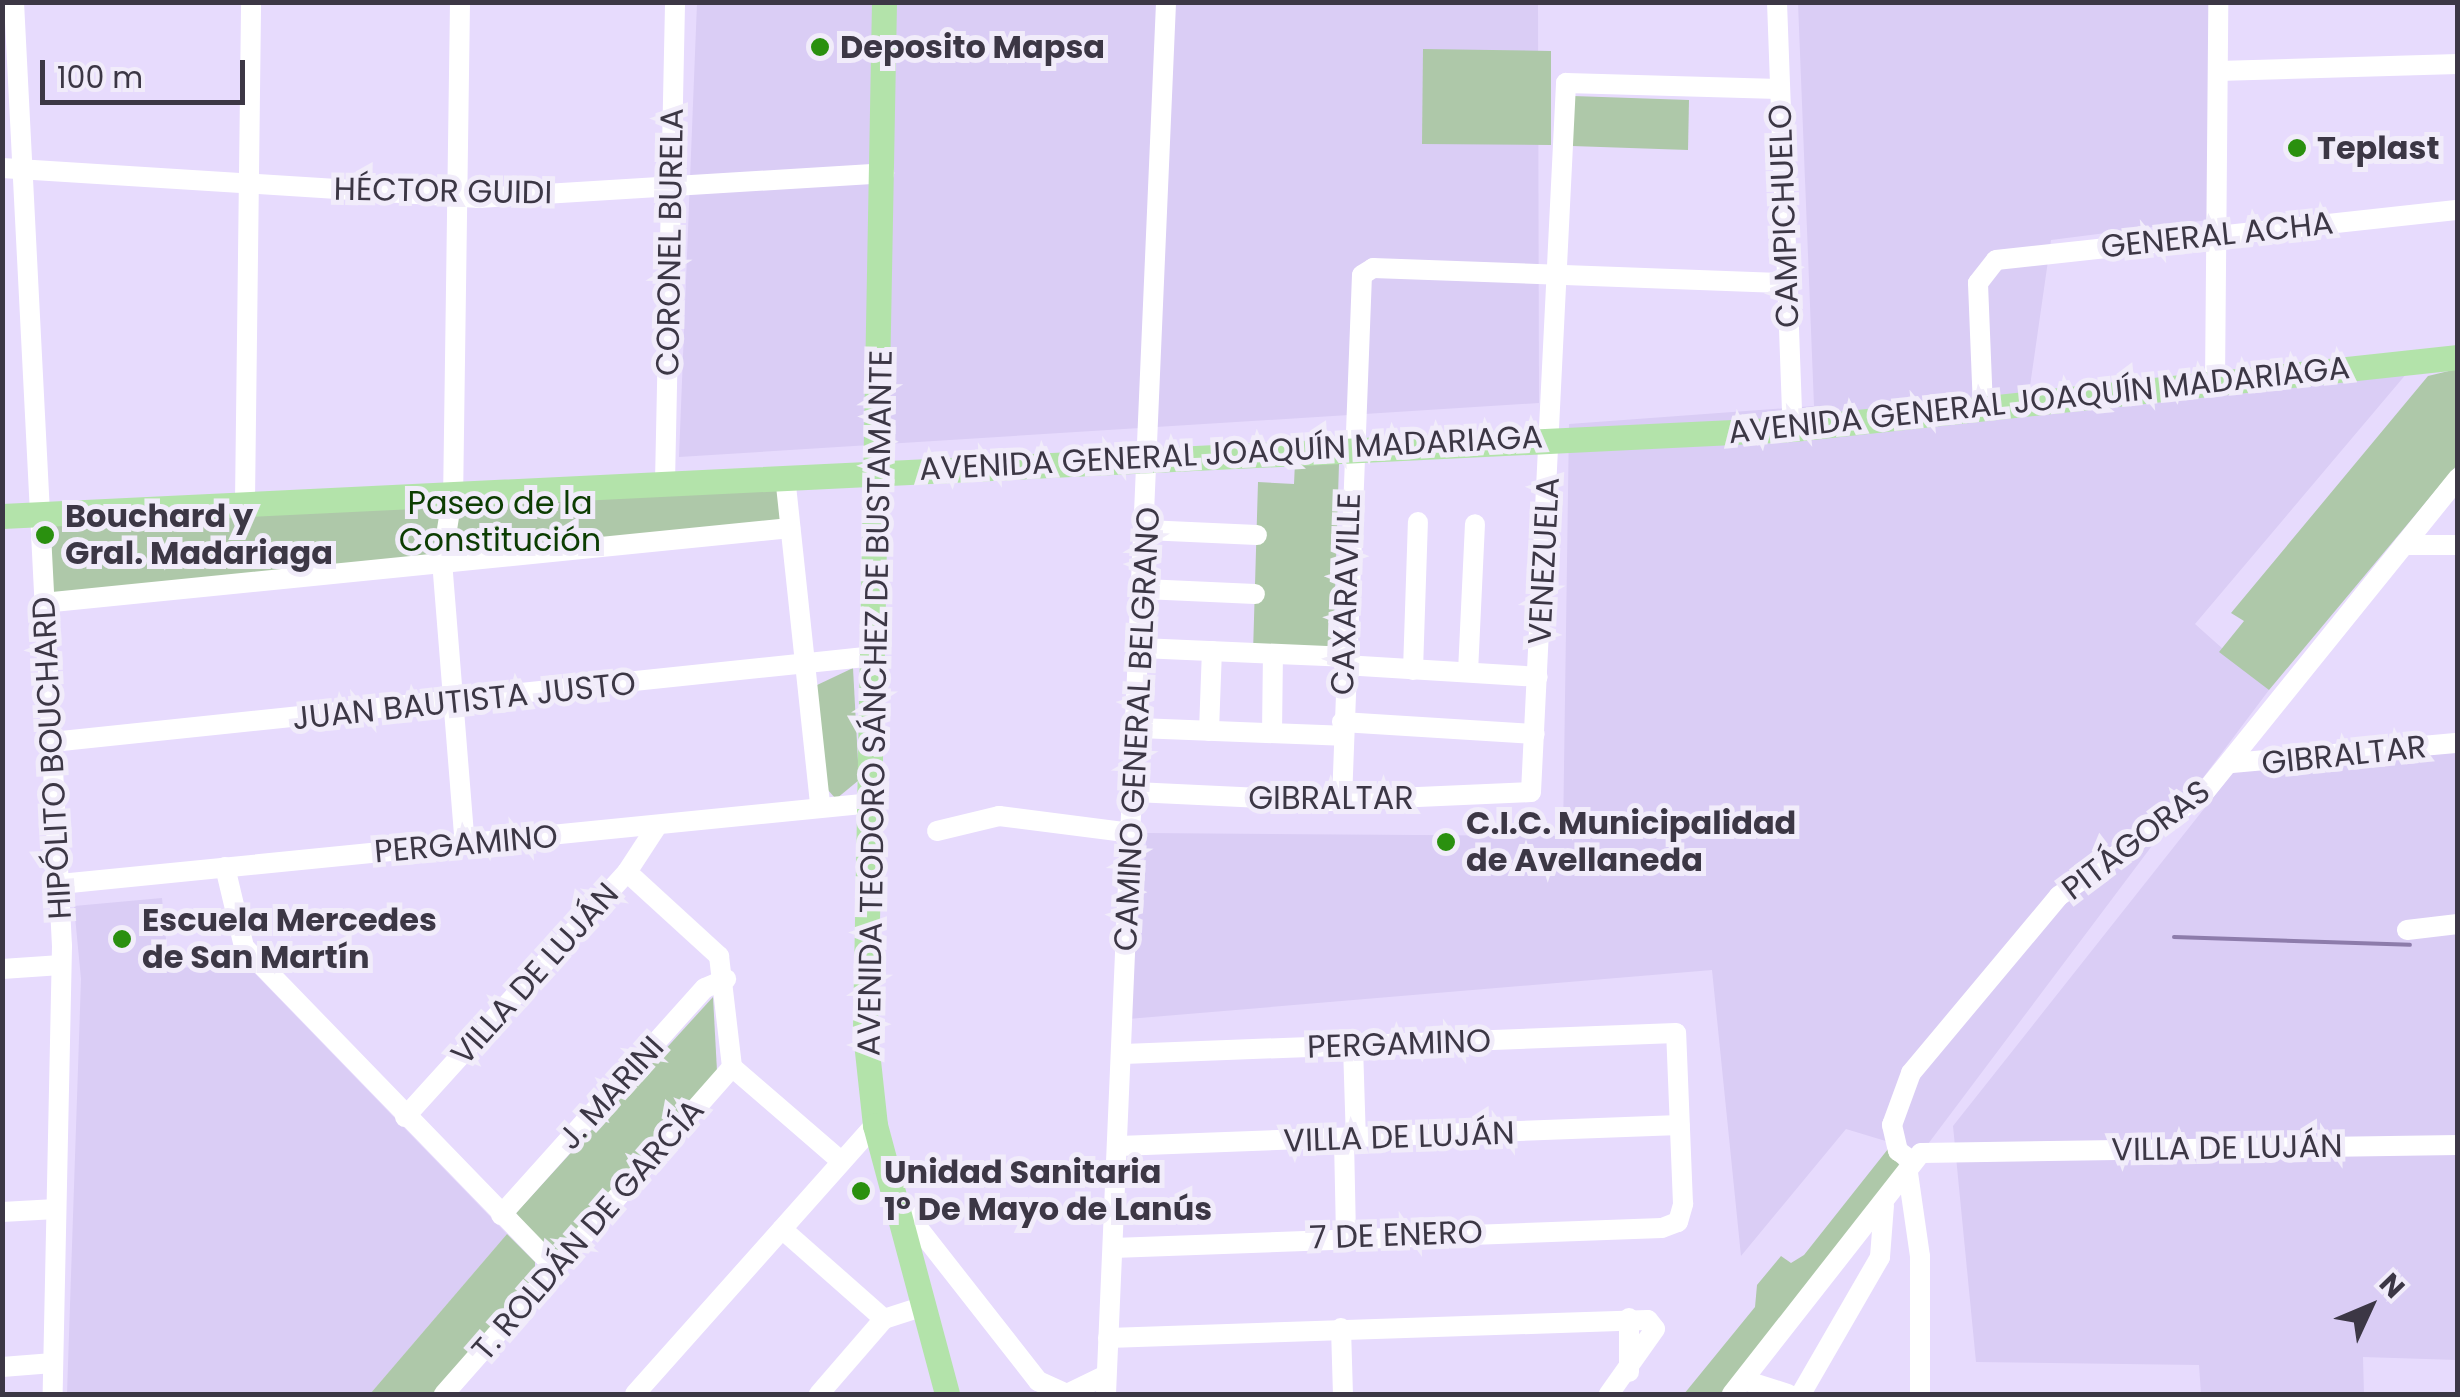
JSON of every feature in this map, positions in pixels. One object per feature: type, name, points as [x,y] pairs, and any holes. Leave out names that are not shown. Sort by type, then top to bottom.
[{"type":"main road","name":"AVENIDA TEODORO SÁNCHEZ DE BUSTAMANTE","points":[[884,2],[880,471],[865,1033],[875,1125],[946,1394]]},
{"type":"main road","name":"AVENIDA GENERAL JOAQUÍN MADARIAGA","points":[[2,516],[1350,444],[1793,429],[2456,356]]},
{"type":"street","name":"HIPÓLITO BOUCHARD","points":[[14,2],[12,168],[40,514],[60,884],[53,1394]]},
{"type":"street","points":[[246,501],[251,2]]},
{"type":"street","points":[[460,2],[453,492],[442,562],[464,844]]},
{"type":"street","name":"CORONEL BURELA","points":[[664,482],[674,2]]},
{"type":"street","name":"CAMINO GENERAL BELGRANO","points":[[1106,1385],[1138,728],[1166,2]]},
{"type":"street","name":"CAMPICHUELO","points":[[1777,2],[1793,429]]},
{"type":"street","points":[[2215,384],[2218,2]]},
{"type":"street","points":[[2218,71],[2458,64]]},
{"type":"street","name":"VENEZUELA","points":[[1526,796],[1536,734],[1566,84],[1779,90]]},
{"type":"street","name":"HÉCTOR GUIDI","points":[[12,168],[458,198],[884,173]]},
{"type":"street","name":"GENERAL ACHA","points":[[1983,408],[1982,271],[1996,260],[2458,210]]},
{"type":"street","name":"CAXARAVILLE","points":[[1342,800],[1350,444],[1366,270],[1556,276]]},
{"type":"street","points":[[1556,276],[1786,283]]},
{"type":"street","points":[[785,476],[820,806]]},
{"type":"street","name":"PITÁGORAS","points":[[1910,1167],[1898,1150],[1892,1125],[1911,1073],[2059,896],[2204,793],[2232,763],[2458,478]]},
{"type":"street","points":[[1413,670],[1418,522]]},
{"type":"street","points":[[1468,672],[1475,524]]},
{"type":"street","points":[[43,603],[790,528]]},
{"type":"street","points":[[1146,530],[1256,535]]},
{"type":"street","points":[[2404,545],[2458,544]]},
{"type":"street","points":[[1144,589],[1255,594]]},
{"type":"street","points":[[1141,648],[1273,654],[1413,670],[1538,677]]},
{"type":"street","points":[[1209,731],[1212,651]]},
{"type":"street","points":[[1272,734],[1273,654]]},
{"type":"street","name":"JUAN BAUTISTA JUSTO","points":[[52,742],[875,656]]},
{"type":"street","points":[[1138,728],[1272,734],[1342,729],[1536,734]]},
{"type":"street","name":"GIBRALTAR","points":[[2232,763],[2458,742]]},
{"type":"street","name":"GIBRALTAR","points":[[1135,792],[1342,800],[1526,796]]},
{"type":"street","name":"PERGAMINO","points":[[60,884],[872,803]]},
{"type":"street","points":[[938,831],[999,816],[1132,833]]},
{"type":"street","name":"VILLA DE LUJÁN","points":[[405,1118],[627,872],[658,826]]},
{"type":"street","points":[[226,867],[244,948],[405,1118],[557,1270]]},
{"type":"street","points":[[627,872],[714,948],[726,978],[732,1067],[841,1161]]},
{"type":"street","points":[[2407,930],[2458,924]]},
{"type":"street","points":[[2,968],[61,965]]},
{"type":"street","name":"J. MARINI","points":[[501,1216],[705,988],[726,978]]},
{"type":"street","name":"PERGAMINO","points":[[1123,1054],[1676,1033],[1680,1125]]},
{"type":"street","points":[[1346,1236],[1353,1046]]},
{"type":"street","name":"T. ROLDÁN DE GARCÍA","points":[[457,1390],[732,1067]]},
{"type":"street","points":[[635,1394],[875,1125]]},
{"type":"street","name":"VILLA DE LUJÁN","points":[[1119,1146],[1680,1125]]},
{"type":"street","name":"7 DE ENERO","points":[[1113,1248],[1678,1222],[1680,1125]]},
{"type":"street","name":"VILLA DE LUJÁN","points":[[1910,1167],[1937,1152],[2458,1145]]},
{"type":"street","points":[[1738,1387],[1910,1167]]},
{"type":"street","points":[[1910,1167],[1920,1256],[1920,1394]]},
{"type":"street","points":[[893,1196],[1038,1382],[1067,1394],[1106,1385]]},
{"type":"street","points":[[1801,1394],[1880,1258],[1884,1205]]},
{"type":"street","points":[[2,1212],[56,1209]]},
{"type":"street","points":[[782,1229],[884,1319]]},
{"type":"street","points":[[819,1394],[884,1319],[921,1307]]},
{"type":"street","points":[[1108,1338],[1638,1319],[1628,1372],[1610,1394]]},
{"type":"street","points":[[1341,1328],[1343,1394]]},
{"type":"street","points":[[2,1367],[53,1363]]},
{"type":"street","points":[[1738,1387],[1788,1394]]},
{"type":"shaded area","points":[[697,3],[1538,3],[1539,403],[679,457]]},
{"type":"shaded area","points":[[1798,3],[2217,3],[2224,218],[2051,240],[2029,393],[2418,360],[2195,624],[2269,690],[1922,1152],[1846,1129],[1741,1256],[1712,970],[1128,1019],[1147,833],[1563,836],[1569,424],[1814,406]]},
{"type":"shaded area","points":[[2457,736],[2457,1360],[2363,1357],[2364,1394],[2201,1394],[2199,1365],[1976,1362],[1953,1126],[2245,757]]},
{"type":"shaded area","points":[[162,898],[169,971],[239,957],[507,1234],[370,1394],[67,1394],[81,979],[74,906]]},
{"type":"green space","points":[[1423,49],[1551,51],[1551,145],[1422,144]]},
{"type":"green space","points":[[1573,96],[1689,100],[1688,150],[1572,146]]},
{"type":"green space","points":[[2457,369],[2457,465],[2269,690],[2219,652],[2244,621],[2231,613],[2428,376]]},
{"type":"green space","points":[[1295,462],[1339,464],[1333,657],[1253,653],[1258,482],[1294,484]]},
{"type":"green space","name":"Paseo de la Constitución","points":[[785,476],[790,528],[43,603],[40,515]]},
{"type":"green space","points":[[853,668],[859,780],[836,799],[827,789],[815,686]]},
{"type":"green space","points":[[713,997],[717,1071],[557,1254],[547,1254],[516,1213]]},
{"type":"green space","points":[[1888,1149],[1900,1166],[1725,1394],[1684,1394],[1755,1307],[1757,1285],[1781,1256],[1791,1263],[1804,1255]]},
{"type":"green space","points":[[507,1234],[535,1262],[535,1276],[433,1394],[370,1394]]},
{"type":"waterway","points":[[2174,937],[2410,945]]},
{"type":"place","name":"Deposito Mapsa","points":[[820,47]]},
{"type":"place","name":"Teplast","points":[[2297,148]]},
{"type":"place","name":"Bouchard y Gral. Madariaga","points":[[45,535]]},
{"type":"place","name":"C.I.C. Municipalidad de Avellaneda","points":[[1446,842]]},
{"type":"place","name":"Escuela Mercedes de San Martín","points":[[122,939]]},
{"type":"place","name":"Unidad Sanitaria 1° De Mayo de Lanús","points":[[861,1191]]}]
